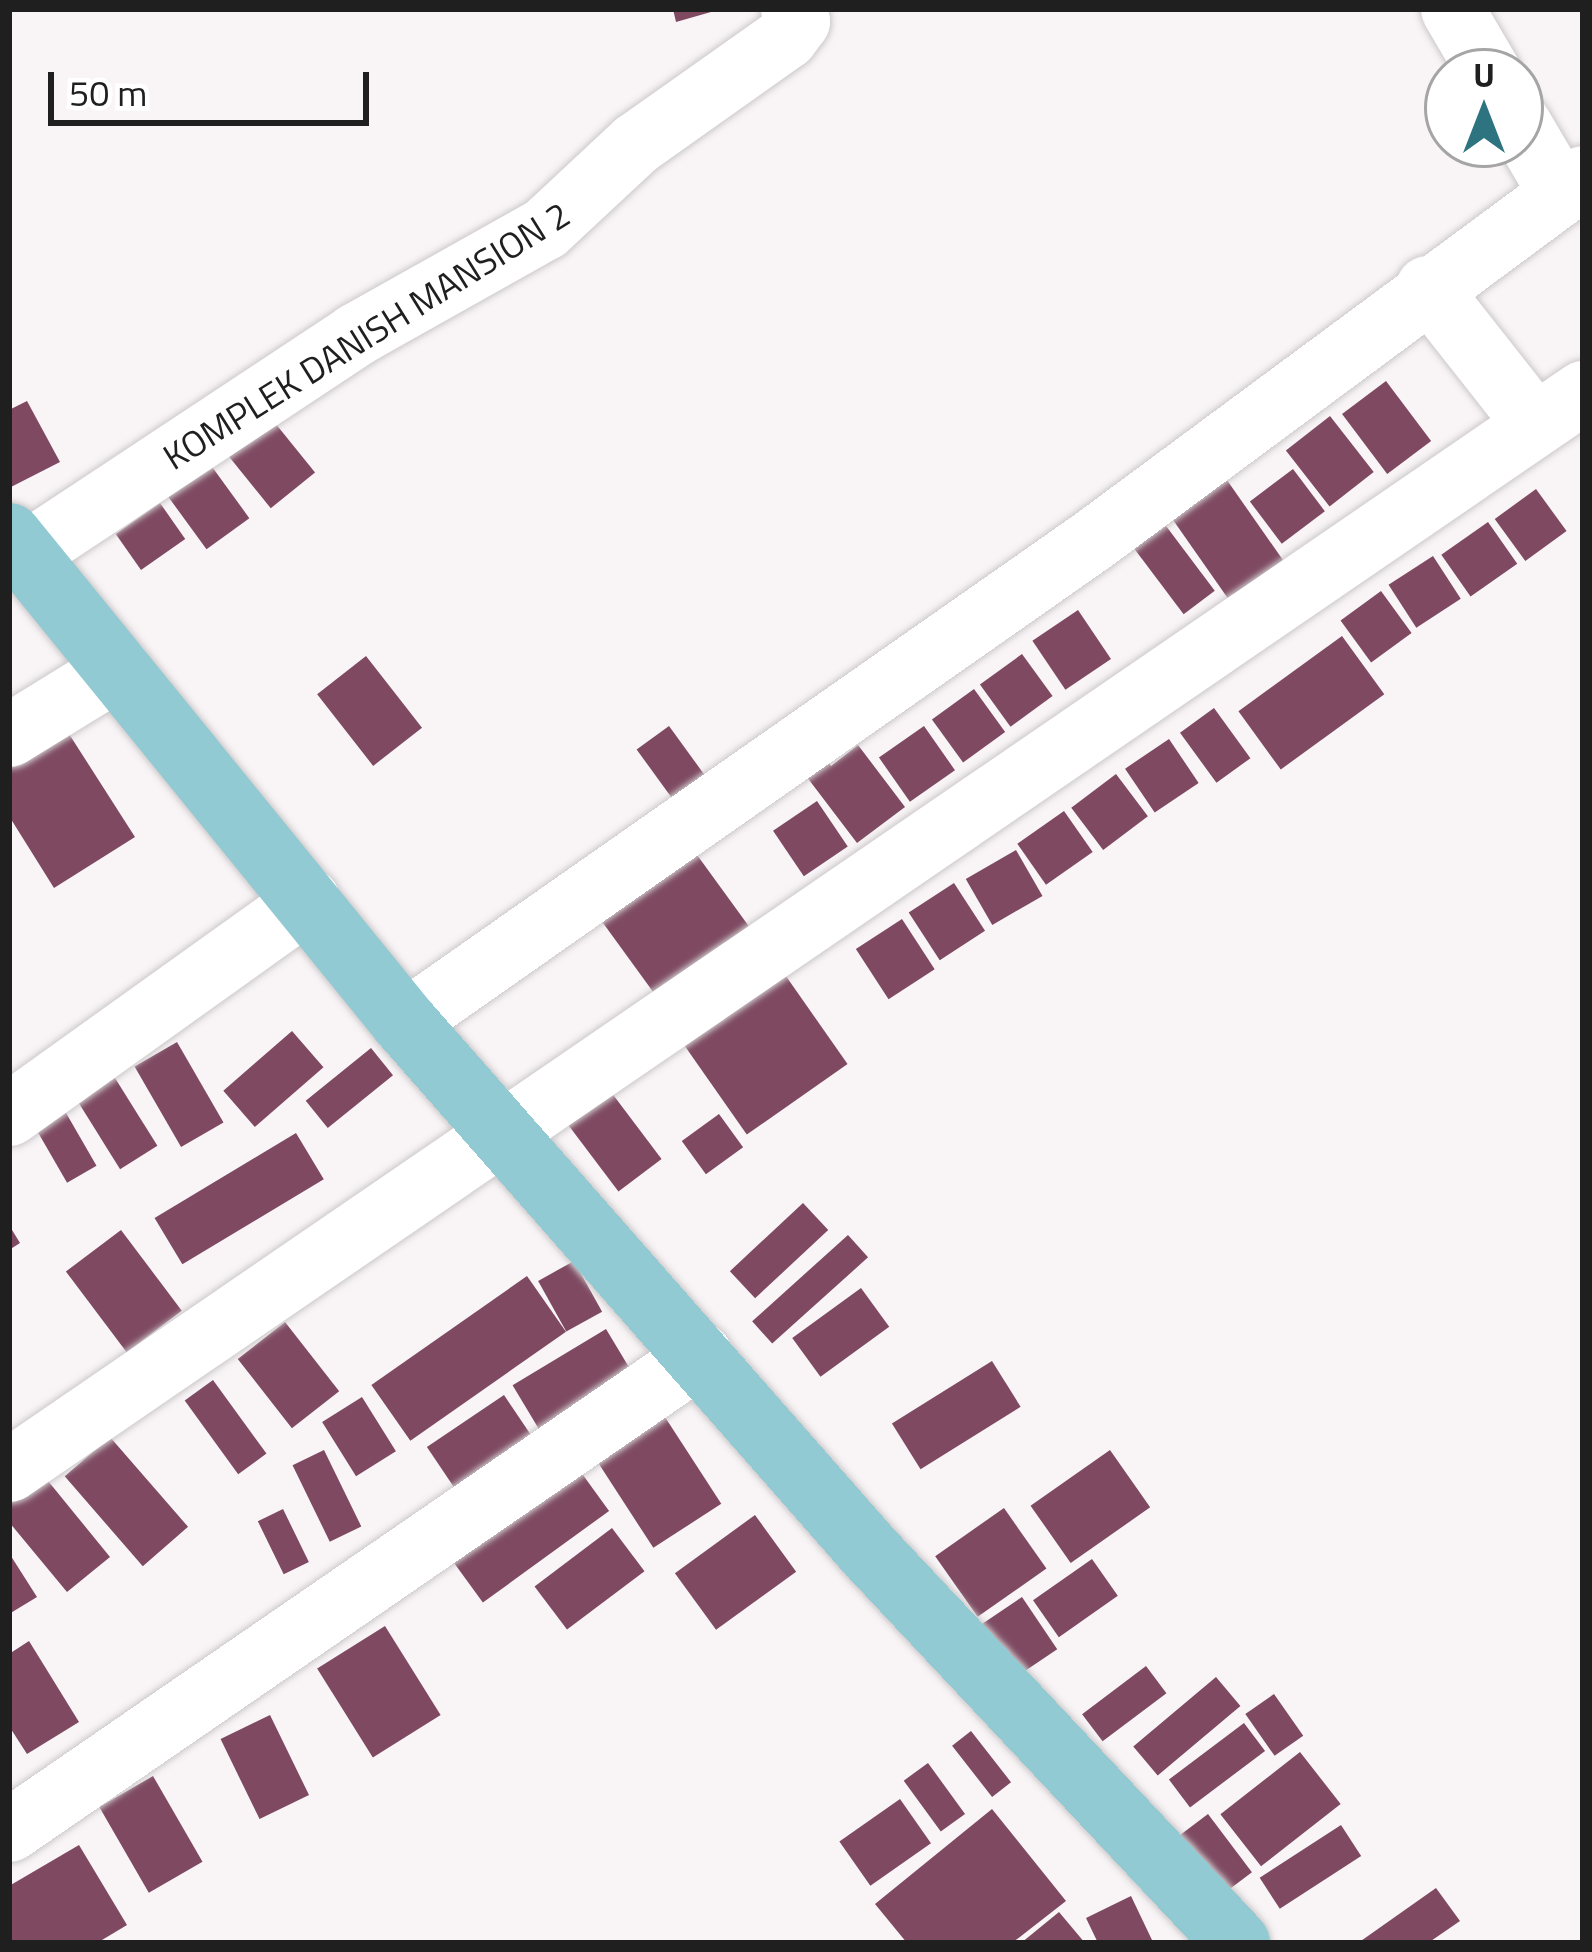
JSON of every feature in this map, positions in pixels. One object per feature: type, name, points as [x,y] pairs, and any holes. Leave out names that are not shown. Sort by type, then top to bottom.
[{"type":"main road","points":[[16,545],[404,1022],[868,1550],[1237,1943]]},
{"type":"street","name":"KOMPLEK DANISH MANSION 2","points":[[16,545],[356,334],[545,228],[634,144],[786,38],[798,21],[792,9]]},
{"type":"street","points":[[1452,9],[1475,48]]},
{"type":"street","points":[[404,1022],[1091,541],[1427,287],[1571,185],[1544,153]]},
{"type":"street","points":[[9,1470],[1559,408],[1427,287]]},
{"type":"street","points":[[9,735],[118,668]]},
{"type":"street","points":[[9,1114],[308,900]]},
{"type":"street","points":[[9,1830],[700,1355]]},
{"type":"building","points":[[673,9],[718,9],[718,10],[676,22]]},
{"type":"building","points":[[1386,381],[1431,441],[1387,474],[1342,414]]},
{"type":"building","points":[[27,401],[60,462],[9,488],[9,410]]},
{"type":"building","points":[[1330,416],[1374,472],[1330,506],[1286,450]]},
{"type":"building","points":[[271,418],[315,472],[271,508],[227,454]]},
{"type":"building","points":[[210,464],[249,518],[207,549],[167,495]]},
{"type":"building","points":[[1293,469],[1325,511],[1282,544],[1250,501]]},
{"type":"building","points":[[1222,473],[1288,567],[1233,606],[1167,511]]},
{"type":"building","points":[[1536,489],[1567,531],[1525,561],[1495,519]]},
{"type":"building","points":[[160,503],[185,539],[141,570],[116,534]]},
{"type":"building","points":[[1157,514],[1215,591],[1184,614],[1126,537]]},
{"type":"building","points":[[1488,522],[1517,564],[1471,596],[1441,555]]},
{"type":"building","points":[[1433,556],[1461,599],[1416,628],[1389,585]]},
{"type":"building","points":[[1381,591],[1412,633],[1371,662],[1341,620]]},
{"type":"building","points":[[1078,610],[1111,659],[1065,690],[1032,641]]},
{"type":"building","points":[[1342,636],[1384,694],[1281,769],[1238,711]]},
{"type":"building","points":[[1022,654],[1053,696],[1010,727],[980,685]]},
{"type":"building","points":[[366,656],[422,728],[373,766],[317,694]]},
{"type":"building","points":[[974,689],[1005,732],[963,762],[932,720]]},
{"type":"building","points":[[1214,708],[1250,758],[1216,783],[1180,733]]},
{"type":"building","points":[[62,723],[135,837],[54,888],[9,816],[9,755]]},
{"type":"building","points":[[669,726],[709,781],[677,805],[637,750]]},
{"type":"building","points":[[924,726],[955,770],[910,802],[879,758]]},
{"type":"building","points":[[1169,739],[1199,783],[1155,813],[1125,769]]},
{"type":"building","points":[[858,745],[905,807],[857,843],[800,768],[821,752],[831,766]]},
{"type":"building","points":[[1116,774],[1148,816],[1103,850],[1071,808]]},
{"type":"building","points":[[817,801],[848,847],[804,876],[773,831]]},
{"type":"building","points":[[1064,811],[1093,852],[1046,885],[1017,844]]},
{"type":"building","points":[[684,837],[756,937],[662,1005],[590,905]]},
{"type":"building","points":[[1016,850],[1042,896],[992,925],[966,879]]},
{"type":"building","points":[[954,883],[985,931],[940,960],[909,912]]},
{"type":"building","points":[[902,919],[935,969],[889,999],[856,949]]},
{"type":"building","points":[[781,969],[848,1064],[747,1135],[680,1040]]},
{"type":"building","points":[[292,1031],[323,1067],[255,1127],[223,1091]]},
{"type":"building","points":[[177,1042],[224,1123],[181,1147],[135,1066]]},
{"type":"building","points":[[371,1048],[393,1075],[328,1128],[306,1101]]},
{"type":"building","points":[[115,1078],[157,1146],[120,1169],[78,1101]]},
{"type":"building","points":[[608,1088],[662,1159],[618,1192],[565,1120]]},
{"type":"building","points":[[62,1106],[96,1166],[67,1183],[33,1123]]},
{"type":"building","points":[[719,1114],[743,1147],[706,1174],[682,1141]]},
{"type":"building","points":[[296,1133],[324,1179],[182,1264],[155,1218]]},
{"type":"building","points":[[803,1203],[828,1230],[755,1298],[730,1271]]},
{"type":"building","points":[[9,1225],[20,1243],[9,1250]]},
{"type":"building","points":[[121,1230],[182,1311],[127,1352],[66,1272]]},
{"type":"building","points":[[848,1235],[868,1257],[772,1344],[752,1321]]},
{"type":"building","points":[[574,1261],[602,1312],[566,1332],[538,1281]]},
{"type":"building","points":[[527,1276],[566,1332],[410,1441],[371,1385]]},
{"type":"building","points":[[861,1288],[889,1327],[820,1377],[792,1338]]},
{"type":"building","points":[[285,1322],[339,1391],[292,1428],[238,1359]]},
{"type":"building","points":[[606,1329],[635,1377],[541,1433],[513,1385]]},
{"type":"building","points":[[992,1361],[1021,1407],[921,1469],[892,1424]]},
{"type":"building","points":[[213,1380],[266,1454],[238,1474],[185,1401]]},
{"type":"building","points":[[504,1395],[532,1436],[455,1488],[427,1447]]},
{"type":"building","points":[[362,1397],[396,1451],[356,1476],[322,1422]]},
{"type":"building","points":[[663,1414],[721,1504],[653,1548],[595,1458]]},
{"type":"building","points":[[110,1437],[188,1527],[143,1566],[65,1476]]},
{"type":"building","points":[[324,1450],[361,1526],[330,1542],[293,1465]]},
{"type":"building","points":[[1110,1450],[1150,1507],[1071,1563],[1031,1506]]},
{"type":"building","points":[[575,1464],[609,1511],[483,1603],[449,1556]]},
{"type":"building","points":[[44,1476],[110,1557],[67,1592],[9,1522],[9,1504]]},
{"type":"building","points":[[1004,1508],[1046,1569],[978,1617],[935,1556]]},
{"type":"building","points":[[283,1509],[309,1562],[284,1574],[258,1521]]},
{"type":"building","points":[[755,1515],[796,1572],[716,1630],[675,1573]]},
{"type":"building","points":[[612,1528],[644,1571],[567,1630],[535,1586]]},
{"type":"building","points":[[9,1553],[37,1597],[9,1614]]},
{"type":"building","points":[[1092,1559],[1118,1596],[1059,1637],[1033,1600]]},
{"type":"building","points":[[1022,1597],[1057,1649],[1016,1677],[981,1625]]},
{"type":"building","points":[[385,1626],[441,1715],[373,1757],[317,1668]]},
{"type":"building","points":[[29,1641],[79,1722],[27,1754],[9,1726],[9,1654]]},
{"type":"building","points":[[1146,1666],[1166,1693],[1103,1741],[1082,1714]]},
{"type":"building","points":[[1216,1677],[1240,1706],[1158,1776],[1133,1746]]},
{"type":"building","points":[[1274,1694],[1303,1736],[1275,1756],[1245,1714]]},
{"type":"building","points":[[270,1715],[309,1795],[260,1819],[221,1739]]},
{"type":"building","points":[[1244,1723],[1265,1751],[1190,1808],[1169,1780]]},
{"type":"building","points":[[971,1731],[1011,1782],[992,1797],[952,1746]]},
{"type":"building","points":[[1300,1752],[1341,1804],[1261,1866],[1220,1814]]},
{"type":"building","points":[[928,1763],[965,1814],[941,1832],[904,1781]]},
{"type":"building","points":[[153,1776],[202,1862],[149,1893],[99,1807]]},
{"type":"building","points":[[900,1799],[931,1843],[870,1886],[839,1841]]},
{"type":"building","points":[[992,1809],[1066,1901],[1012,1943],[907,1943],[875,1904]]},
{"type":"building","points":[[1208,1814],[1252,1872],[1217,1899],[1173,1840]]},
{"type":"building","points":[[1341,1825],[1361,1856],[1280,1909],[1260,1878]]},
{"type":"building","points":[[79,1845],[127,1925],[97,1943],[9,1943],[9,1886]]},
{"type":"building","points":[[1436,1888],[1460,1921],[1428,1943],[1358,1943]]},
{"type":"building","points":[[1131,1896],[1152,1940],[1098,1943],[1086,1918]]},
{"type":"building","points":[[1059,1912],[1085,1943],[1021,1943]]}]
